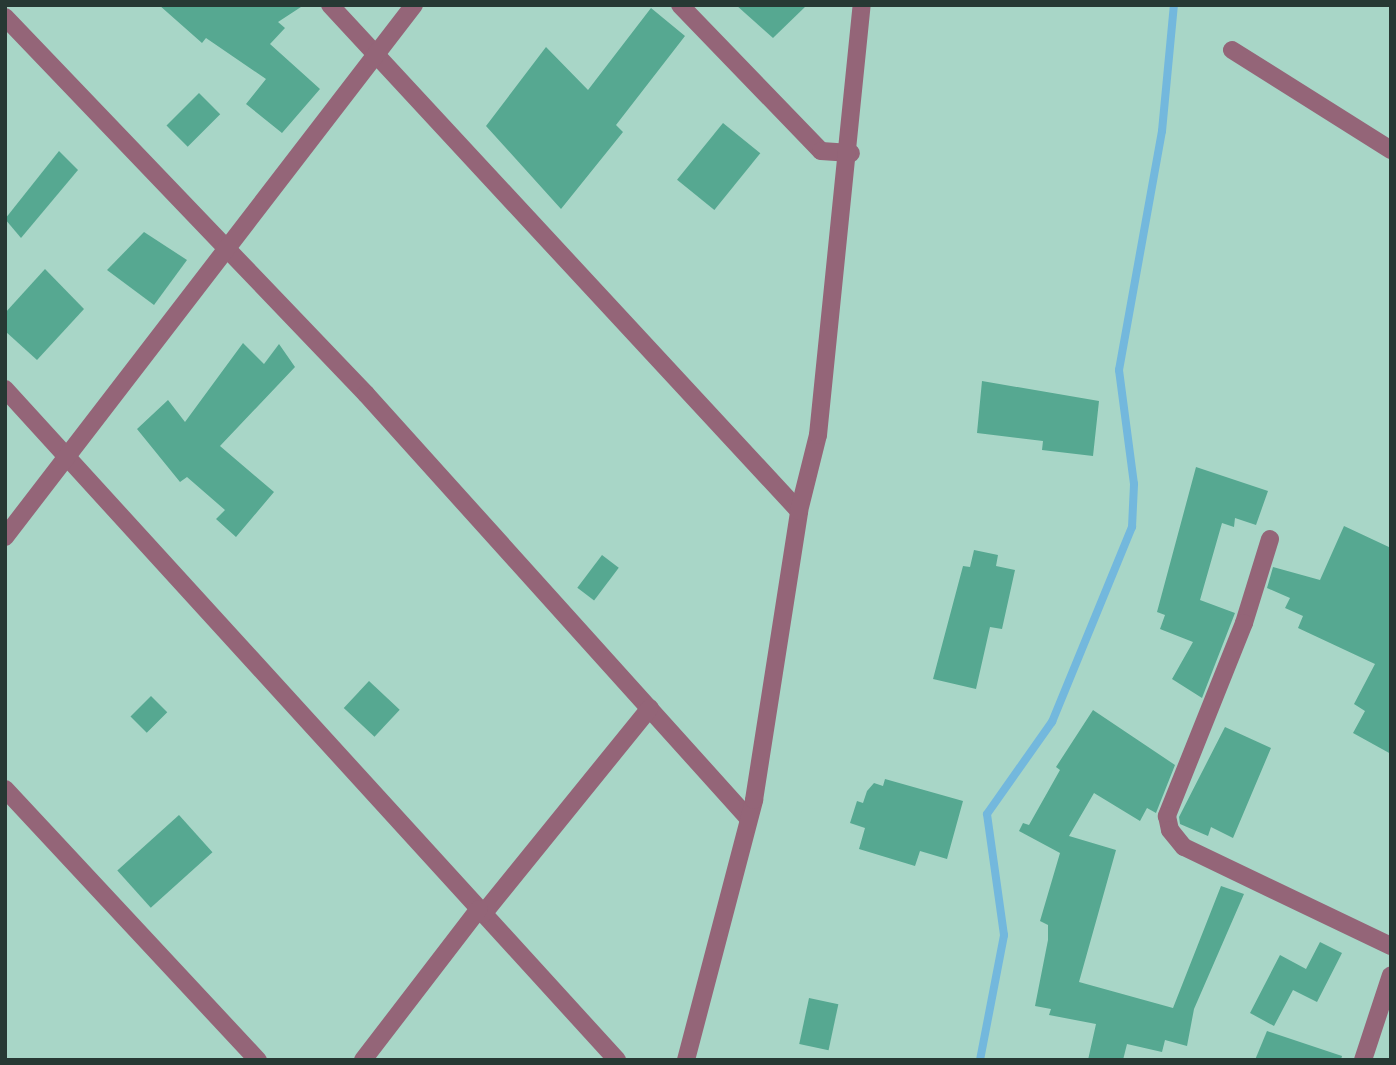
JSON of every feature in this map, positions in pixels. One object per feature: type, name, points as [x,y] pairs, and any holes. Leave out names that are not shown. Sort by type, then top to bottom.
[{"type":"street","points":[[330,5],[799,511]]},
{"type":"street","points":[[5,537],[228,251],[414,5]]},
{"type":"street","points":[[680,5],[821,151],[851,153]]},
{"type":"street","points":[[686,1060],[748,818],[799,511],[818,435],[851,153],[862,5]]},
{"type":"street","points":[[5,17],[366,394],[748,818]]},
{"type":"street","points":[[1233,50],[1391,150]]},
{"type":"street","points":[[5,389],[617,1060]]},
{"type":"street","points":[[1270,539],[1244,622],[1167,816],[1170,830],[1184,847],[1391,946]]},
{"type":"street","points":[[363,1060],[481,911],[650,708]]},
{"type":"street","points":[[5,789],[258,1060]]},
{"type":"street","points":[[1363,1060],[1391,975]]},
{"type":"building","points":[[159,5],[304,5],[278,22],[285,28],[270,44],[320,89],[282,133],[246,104],[266,79],[206,38],[202,43]]},
{"type":"building","points":[[736,5],[807,5],[773,38]]},
{"type":"building","points":[[651,8],[685,36],[616,125],[623,132],[561,209],[486,126],[546,47],[588,90]]},
{"type":"building","points":[[199,93],[220,114],[188,147],[166,126]]},
{"type":"building","points":[[723,123],[760,153],[714,210],[677,180]]},
{"type":"building","points":[[59,151],[78,170],[21,238],[5,219]]},
{"type":"building","points":[[144,232],[187,260],[154,305],[107,270]]},
{"type":"building","points":[[45,269],[84,309],[37,360],[5,331],[5,313]]},
{"type":"building","points":[[243,343],[264,364],[279,344],[295,367],[220,446],[274,492],[236,537],[216,519],[225,510],[187,477],[180,482],[137,429],[168,400],[185,422]]},
{"type":"building","points":[[982,381],[1099,401],[1093,456],[1042,450],[1043,441],[977,433]]},
{"type":"building","points":[[1196,467],[1268,491],[1256,525],[1235,518],[1234,527],[1222,523],[1200,600],[1235,613],[1202,698],[1172,679],[1193,642],[1160,629],[1165,615],[1157,612]]},
{"type":"building","points":[[1344,526],[1391,548],[1391,754],[1353,733],[1365,711],[1354,704],[1375,664],[1298,628],[1303,616],[1285,608],[1290,598],[1267,588],[1273,567],[1320,580]]},
{"type":"building","points":[[974,550],[998,555],[996,566],[1015,570],[1002,629],[990,627],[976,689],[933,679],[963,566],[970,567]]},
{"type":"building","points":[[602,555],[619,568],[594,600],[577,588]]},
{"type":"building","points":[[369,681],[400,710],[374,737],[344,708]]},
{"type":"building","points":[[151,696],[167,712],[147,733],[130,717]]},
{"type":"building","points":[[1093,710],[1175,765],[1156,813],[1147,808],[1140,821],[1094,793],[1069,836],[1116,850],[1079,982],[1173,1008],[1221,886],[1244,894],[1194,1009],[1187,1046],[1165,1040],[1162,1052],[1127,1044],[1123,1060],[1088,1060],[1096,1024],[1049,1015],[1051,1009],[1035,1006],[1048,940],[1048,925],[1040,921],[1060,853],[1019,831],[1023,823],[1029,825],[1060,770],[1056,767]]},
{"type":"building","points":[[1225,727],[1271,748],[1233,838],[1211,827],[1208,836],[1180,824],[1179,817]]},
{"type":"building","points":[[885,779],[963,801],[947,859],[920,851],[915,866],[859,849],[865,828],[850,823],[857,801],[863,803],[867,791],[874,783],[883,786]]},
{"type":"building","points":[[179,815],[212,852],[151,908],[117,871]]},
{"type":"building","points":[[1320,942],[1342,953],[1317,1002],[1293,990],[1274,1026],[1250,1013],[1280,955],[1306,969]]},
{"type":"building","points":[[809,998],[838,1004],[829,1050],[799,1044]]},
{"type":"building","points":[[1267,1031],[1342,1056],[1341,1060],[1255,1060]]},
{"type":"waterway","points":[[980,1060],[1004,935],[987,814],[1052,722],[1132,527],[1134,484],[1119,370],[1162,131],[1174,5]]}]
